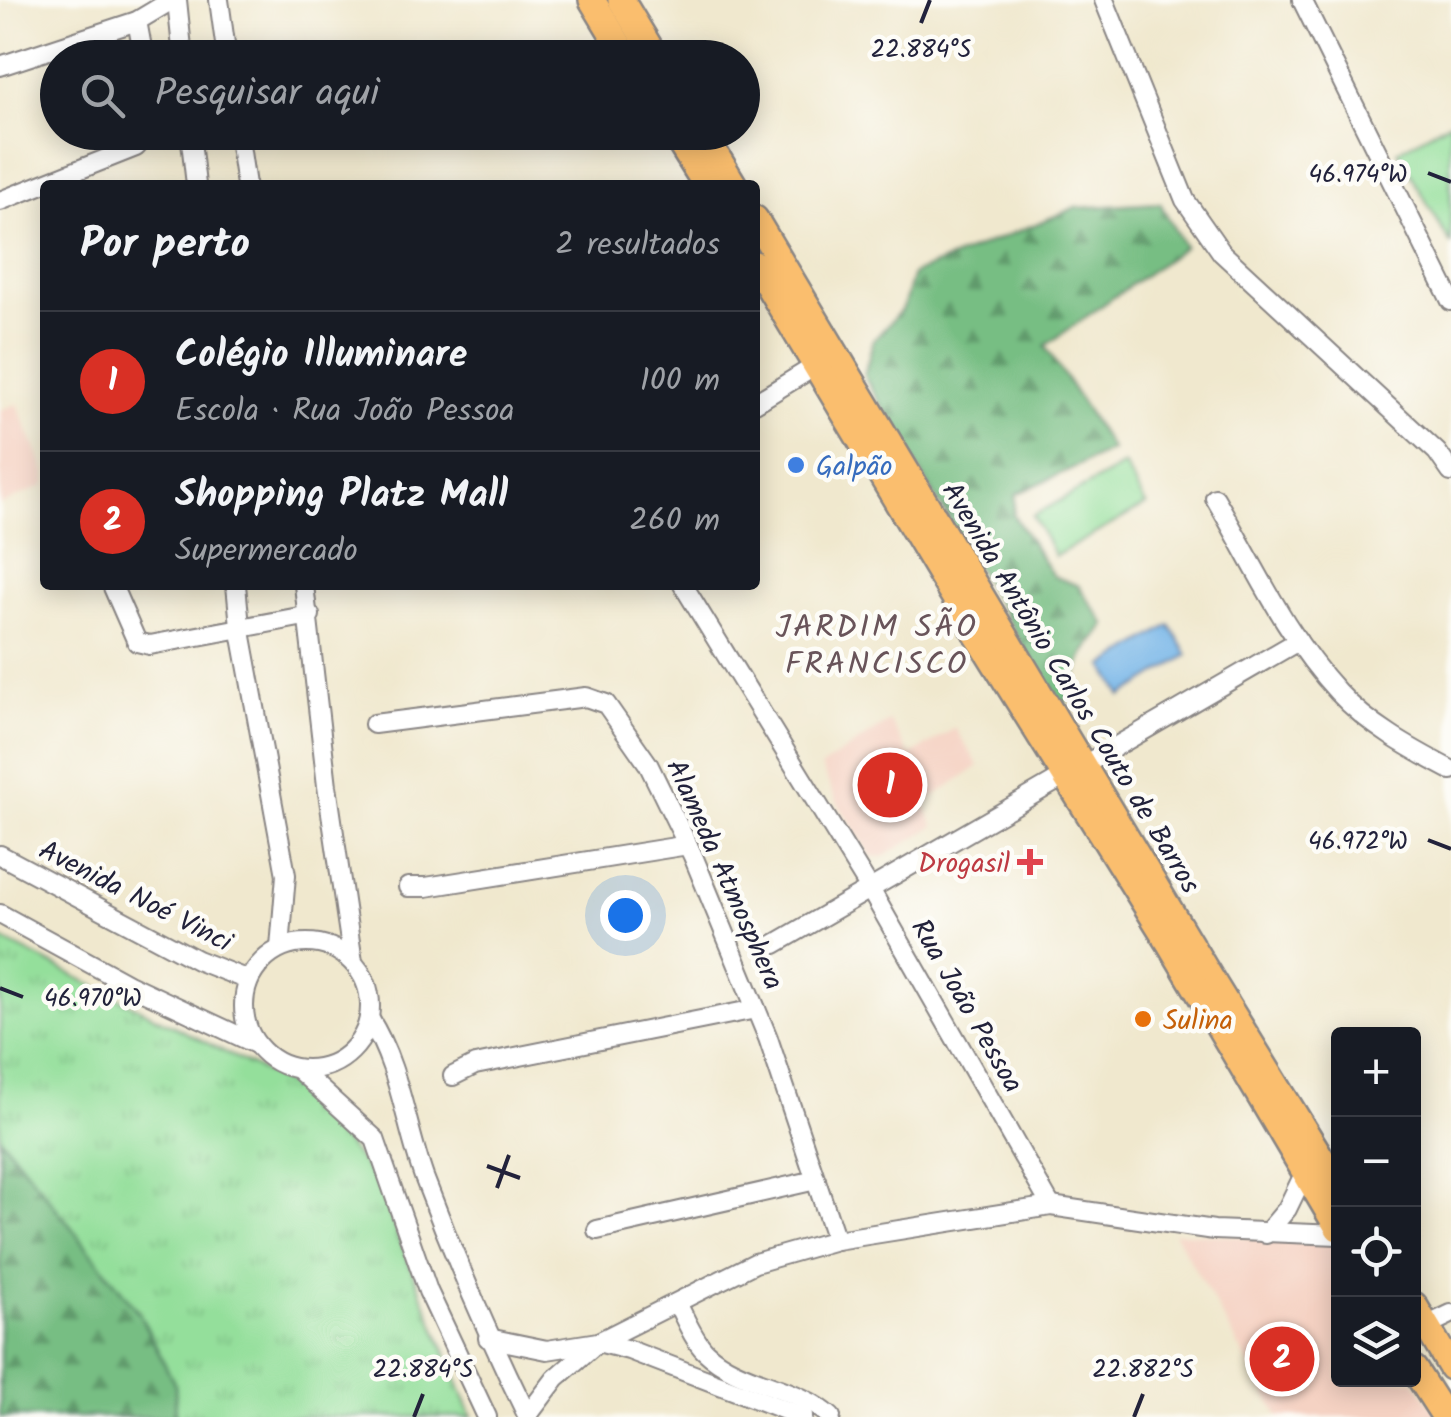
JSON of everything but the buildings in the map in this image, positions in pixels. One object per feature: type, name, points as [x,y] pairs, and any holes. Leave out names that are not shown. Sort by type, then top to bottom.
[{"type":"main road","points":[[592,0],[616,40]]},
{"type":"main road","points":[[621,0],[645,40]]},
{"type":"main road","points":[[684,150],[703,180]]},
{"type":"main road","points":[[713,150],[731,180]]},
{"type":"main road","name":"Avenida Antônio Carlos Couto de Barros","points":[[760,229],[1076,771],[1170,944],[1331,1220]]},
{"type":"main road","name":"Avenida Antônio Carlos Couto de Barros","points":[[760,272],[968,620],[1076,771],[1331,1173]]},
{"type":"main road","points":[[1421,1318],[1451,1367]]},
{"type":"main road","points":[[1421,1380],[1445,1417]]},
{"type":"street","points":[[79,40],[137,21],[174,0],[180,40]]},
{"type":"street","points":[[219,0],[225,40]]},
{"type":"street","points":[[1302,0],[1451,301]]},
{"type":"street","points":[[1108,3],[1185,200],[1222,253],[1437,452],[1451,472]]},
{"type":"street","points":[[137,21],[141,40]]},
{"type":"street","points":[[0,66],[40,53]]},
{"type":"street","points":[[51,180],[128,150]]},
{"type":"street","points":[[192,150],[195,180]]},
{"type":"street","points":[[241,150],[245,180]]},
{"type":"street","points":[[0,200],[40,184]]},
{"type":"street","points":[[760,400],[817,365]]},
{"type":"street","points":[[1215,498],[1298,641],[1338,692],[1366,718],[1414,751],[1451,770]]},
{"type":"street","points":[[114,590],[132,633],[138,642],[150,645],[310,615]]},
{"type":"street","points":[[236,590],[286,875],[280,948]]},
{"type":"street","points":[[0,914],[128,984],[256,1044],[274,1061],[298,1069],[322,1068],[344,1058],[360,1040],[369,1018],[366,984],[353,962],[327,786],[305,590]]},
{"type":"street","name":"Rua João Pessoa","points":[[686,590],[870,890],[1051,1206]]},
{"type":"street","points":[[775,944],[1298,641]]},
{"type":"street","name":"Alameda Atmosphera","points":[[374,724],[586,697],[606,704],[648,764],[688,845],[756,1009],[836,1240]]},
{"type":"street","points":[[408,887],[426,888],[688,845]]},
{"type":"street","name":"Avenida Noé Vinci","points":[[0,855],[196,960],[248,980]]},
{"type":"street","points":[[256,1044],[246,1024],[243,1002],[248,980],[261,962],[280,948],[305,942],[331,947],[353,962]]},
{"type":"street","points":[[453,1076],[475,1065],[756,1009]]},
{"type":"street","points":[[369,1018],[387,1046],[423,1174],[488,1338],[528,1416],[556,1378],[598,1342],[755,1262],[836,1240],[1051,1206],[1266,1234],[1331,1232]]},
{"type":"street","points":[[298,1069],[376,1139],[428,1291],[487,1417]]},
{"type":"street","points":[[1266,1234],[1288,1209],[1304,1172]]},
{"type":"street","points":[[597,1230],[816,1180]]},
{"type":"street","points":[[676,1303],[704,1350],[806,1400],[831,1417]]},
{"type":"street","points":[[1421,1316],[1451,1314]]},
{"type":"street","points":[[488,1338],[546,1350],[598,1342],[629,1350],[803,1417]]},
{"type":"shaded area","points":[[17,404],[40,459],[40,487],[0,505],[0,410]]},
{"type":"shaded area","points":[[890,721],[910,756],[955,728],[979,766],[924,803],[934,826],[883,857],[871,856],[837,802],[821,767]]},
{"type":"shaded area","points":[[1174,1232],[1331,1243],[1331,1387],[1419,1387],[1439,1417],[1279,1417]]},
{"type":"green space","points":[[1451,121],[1450,124],[1451,245],[1398,151]]},
{"type":"green space","points":[[1160,203],[1184,247],[1045,346],[1112,450],[1016,494],[1013,515],[1053,576],[1079,586],[1106,625],[1084,654],[1062,712],[864,376],[873,341],[903,308],[913,274],[1075,208]]},
{"type":"green space","points":[[1124,465],[1146,505],[1055,556],[1033,516]]},
{"type":"green space","points":[[0,938],[302,1091],[375,1179],[472,1417],[176,1417],[175,1385],[139,1313],[0,1137]]},
{"type":"green space","points":[[0,1137],[139,1313],[175,1385],[176,1417],[0,1417]]},
{"type":"water","points":[[1170,625],[1188,655],[1122,696],[1104,666]]},
{"type":"place","name":"Galpão","points":[[796,465]]},
{"type":"place","name":"Colégio Illuminare","points":[[890,785]]},
{"type":"place","name":"Drogasil","points":[[1030,862]]},
{"type":"place","name":"Sulina","points":[[1143,1019]]},
{"type":"place","name":"Shopping Platz Mall","points":[[1282,1359]]},
{"type":"district","name":"JARDIM SÃO FRANCISCO","points":[[877,644]]}]
